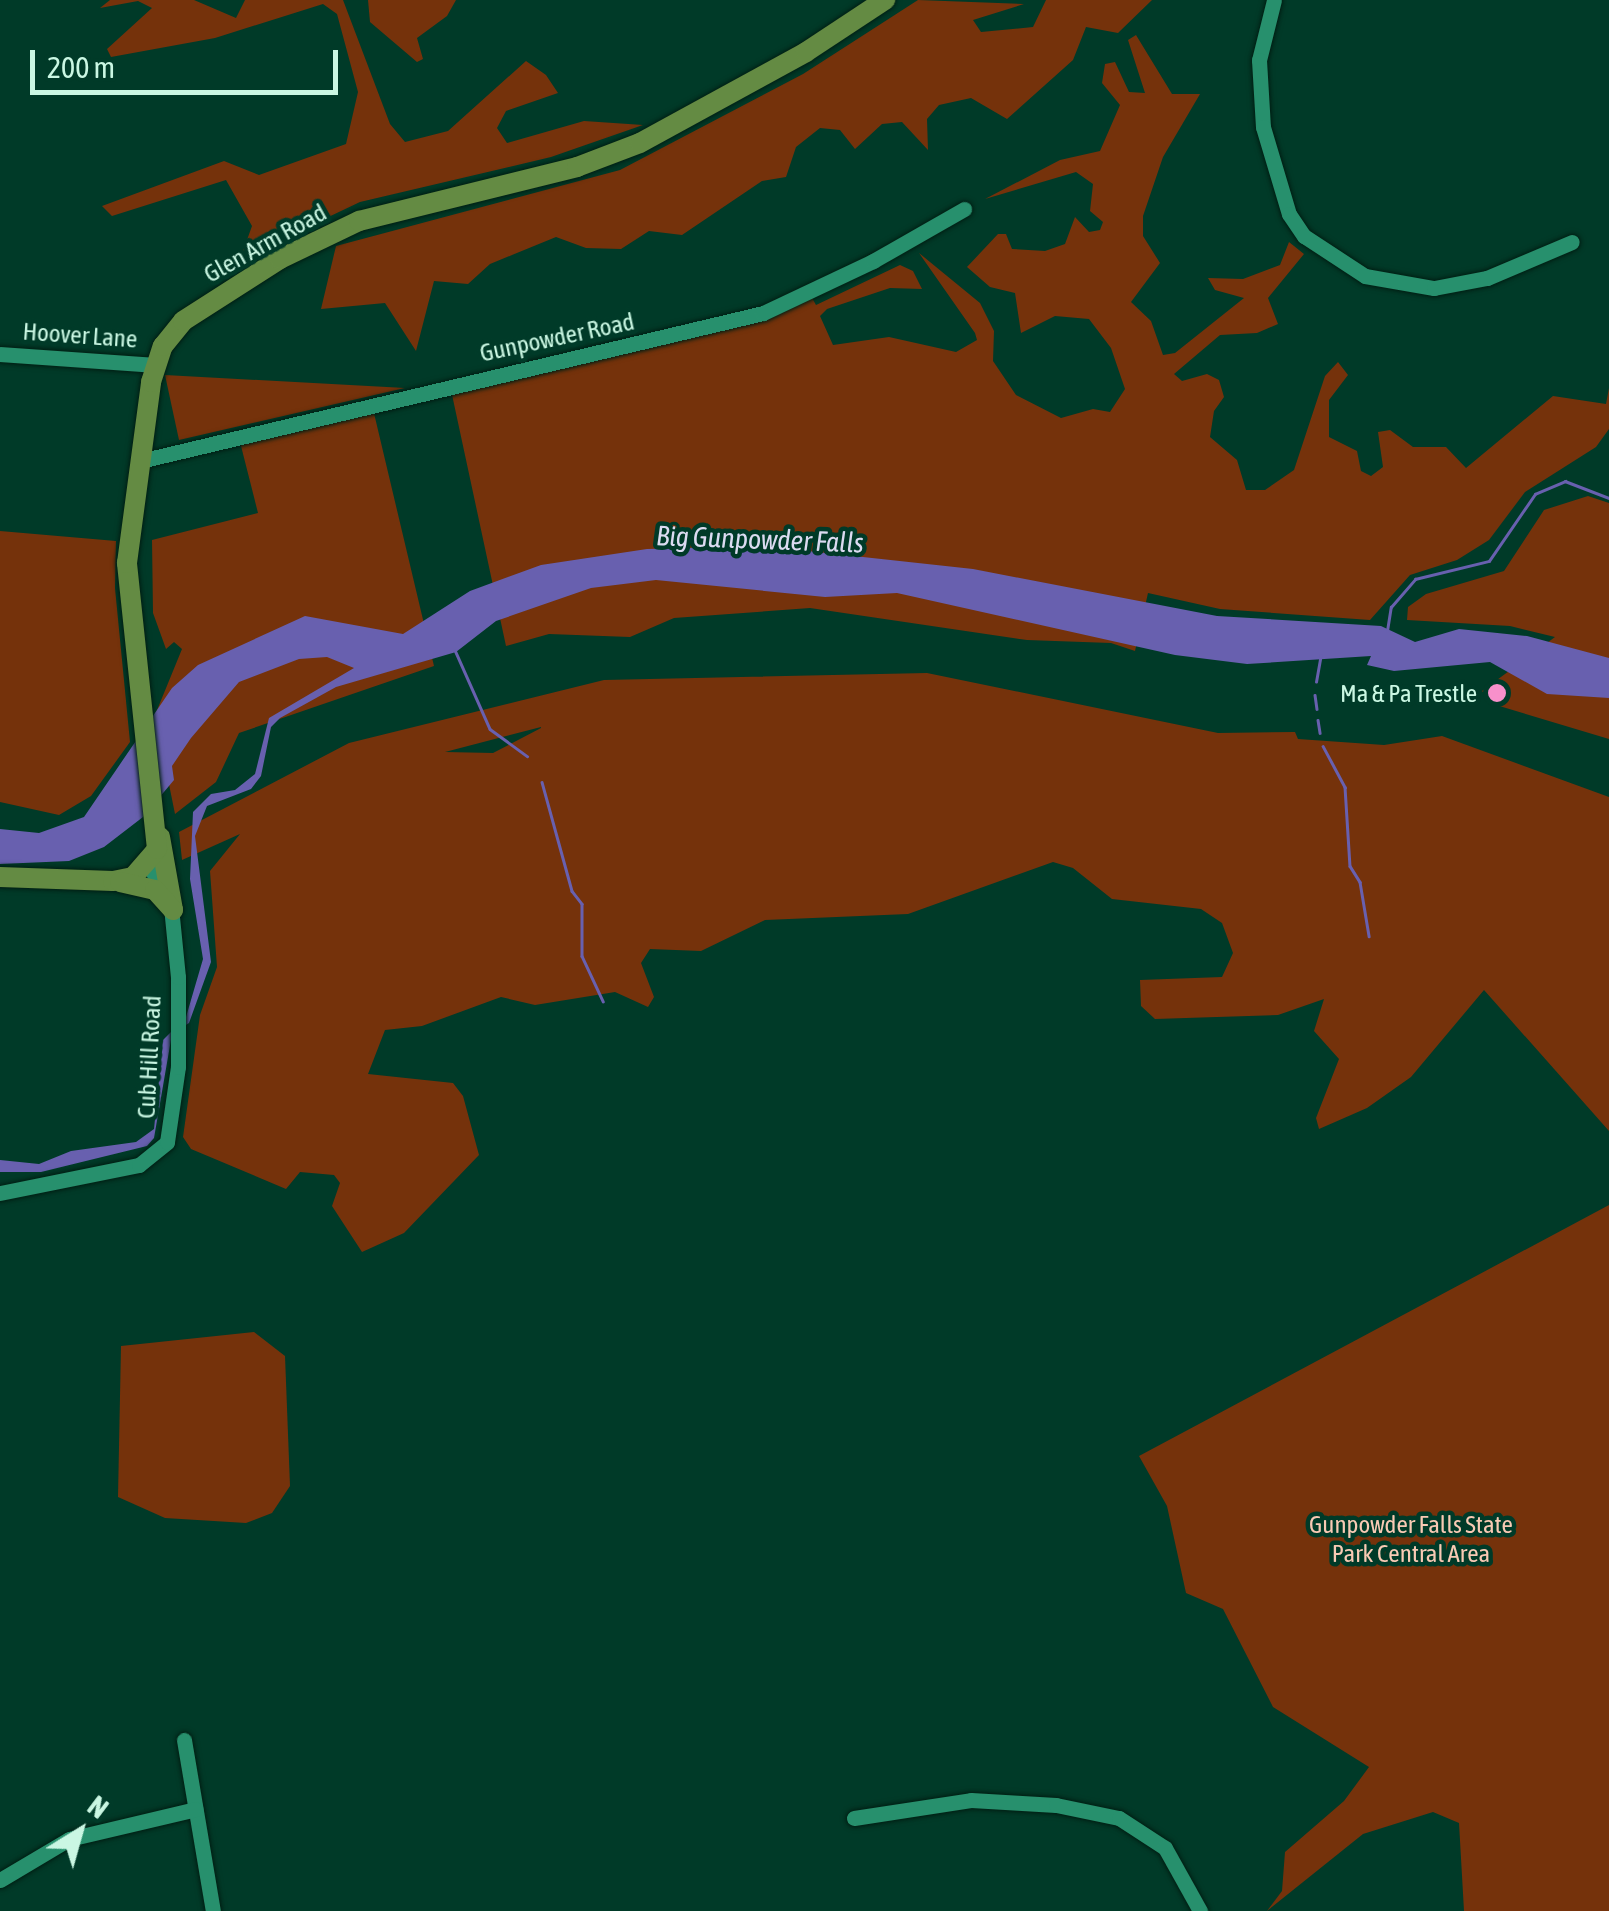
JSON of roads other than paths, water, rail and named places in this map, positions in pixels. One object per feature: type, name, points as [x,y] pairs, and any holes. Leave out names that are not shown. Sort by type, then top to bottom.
[{"type":"main road","name":"Glen Arm Road","points":[[173,910],[127,588],[140,461],[156,365],[169,337],[193,312],[318,239],[388,212],[619,152],[806,52],[884,0]]},
{"type":"main road","points":[[113,881],[147,864],[159,830]]},
{"type":"main road","points":[[0,877],[113,881],[154,890],[173,910]]},
{"type":"street","points":[[1274,0],[1259,60],[1263,127],[1289,214],[1304,236],[1365,276],[1434,288],[1486,278],[1572,242]]},
{"type":"street","name":"Gunpowder Road","points":[[140,461],[763,313],[874,261],[964,209]]},
{"type":"street","name":"Hoover Lane","points":[[0,354],[156,365]]},
{"type":"street","name":"Cub Hill Road","points":[[0,1193],[149,1160],[169,1136],[179,1026],[173,910],[168,889],[147,864]]},
{"type":"street","points":[[184,1740],[213,1911]]},
{"type":"street","points":[[854,1818],[971,1800],[1056,1805],[1119,1818],[1165,1848],[1200,1911]]},
{"type":"street","points":[[0,1880],[69,1839],[196,1810]]},
{"type":"waterway","points":[[1387,631],[1391,607],[1415,579],[1489,561],[1535,494],[1565,481],[1609,498]]},
{"type":"waterway","points":[[455,650],[490,729],[527,756]]},
{"type":"waterway","points":[[1316,682],[1321,655]]},
{"type":"waterway","points":[[1315,695],[1317,709]]},
{"type":"waterway","points":[[1318,720],[1320,733]]},
{"type":"waterway","points":[[1323,746],[1345,787],[1350,866],[1360,882],[1369,936]]},
{"type":"waterway","points":[[542,782],[572,891],[582,904],[582,956],[603,1001]]},
{"type":"place","name":"Ma & Pa Trestle","points":[[1497,693]]},
{"type":"water label","name":"Big Gunpowder Falls","points":[[760,539]]},
{"type":"park label","name":"Gunpowder Falls State Park Central Area","points":[[1411,1540]]}]
